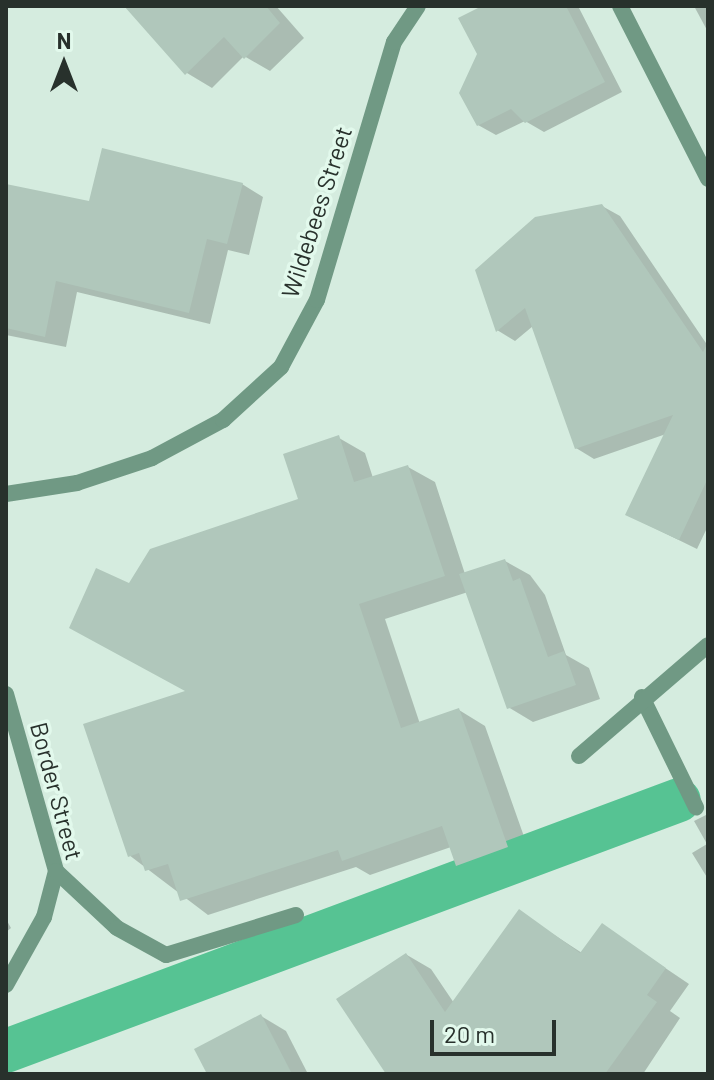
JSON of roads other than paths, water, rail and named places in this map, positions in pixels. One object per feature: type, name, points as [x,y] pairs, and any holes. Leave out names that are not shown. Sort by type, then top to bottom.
[{"type":"street","name":"Wildebees Street","points":[[6,494],[77,483],[152,458],[223,420],[281,367],[317,300],[394,42],[418,6]]},
{"type":"street","points":[[620,6],[708,179]]},
{"type":"street","points":[[579,756],[642,697],[708,645]]},
{"type":"street","name":"Border Street","points":[[6,694],[56,871],[44,917],[6,985]]},
{"type":"street","points":[[642,697],[696,807]]},
{"type":"street","points":[[56,871],[117,928],[166,955],[296,915]]},
{"type":"waterway","points":[[6,1051],[679,800]]}]
